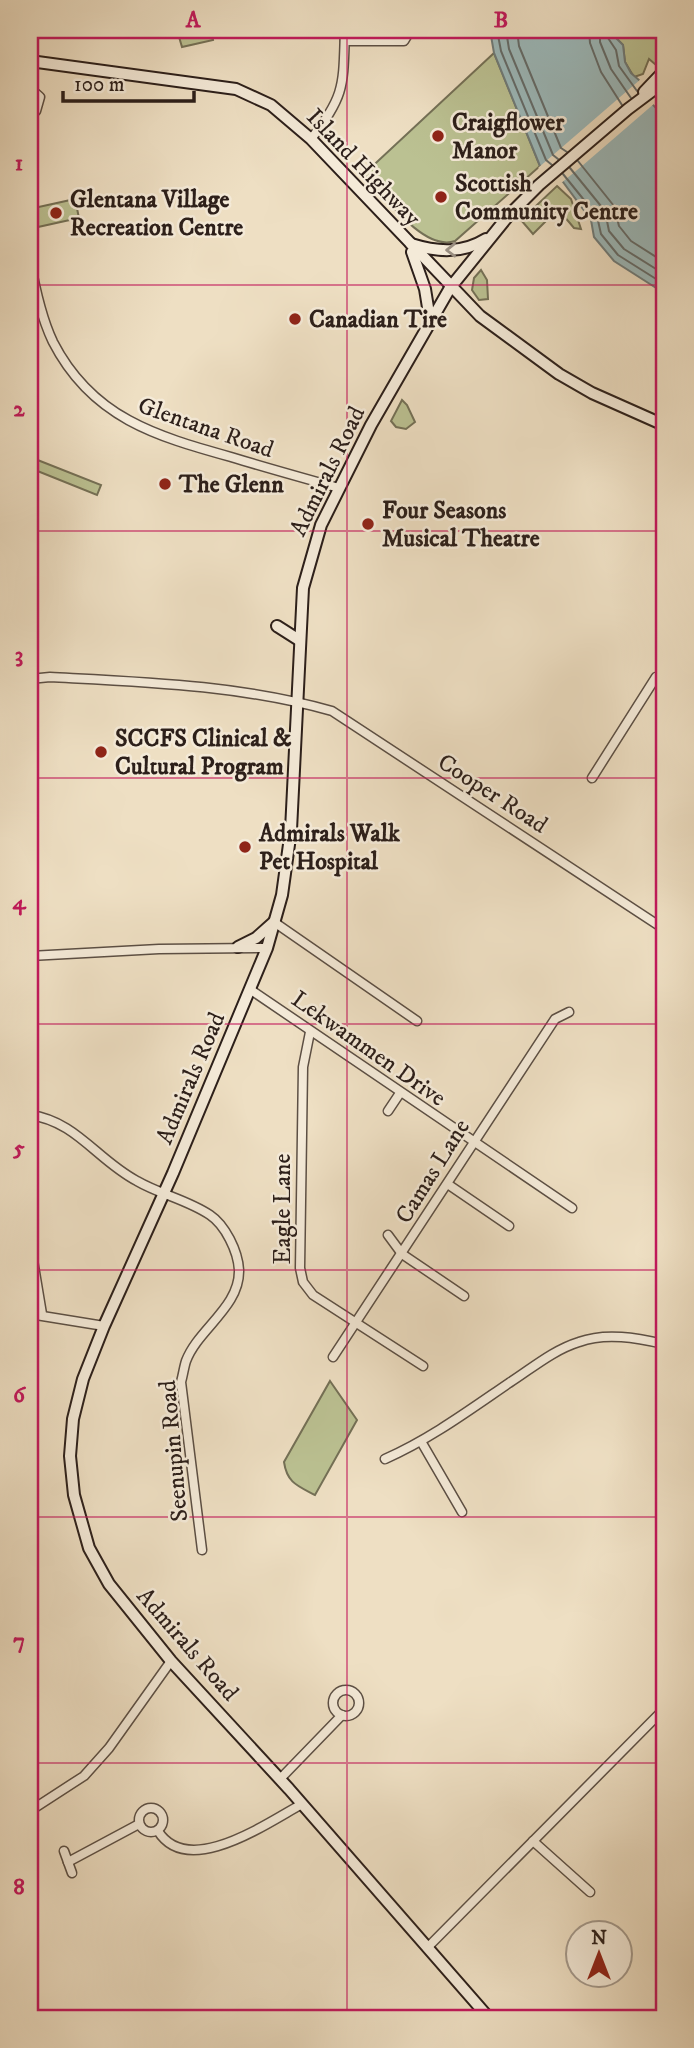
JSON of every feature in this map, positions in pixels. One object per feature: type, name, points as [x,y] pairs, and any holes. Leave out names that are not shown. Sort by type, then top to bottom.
[{"type":"main road","name":"Island Highway","points":[[30,61],[236,89],[271,105],[311,139],[450,288],[501,333],[592,393],[664,425]]},
{"type":"main road","name":"Admirals Road","points":[[489,2018],[280,1779],[172,1661],[97,1565],[83,1530],[74,1495],[70,1456],[73,1419],[83,1378],[104,1326],[164,1194],[268,948],[282,895],[291,830],[295,700],[301,616],[309,559],[339,488],[430,320],[450,288],[491,236],[539,185],[662,79]]},
{"type":"main road","points":[[408,243],[451,251],[466,249],[491,236]]},
{"type":"main road","points":[[408,243],[425,289],[430,320]]},
{"type":"main road","points":[[299,640],[277,626],[301,616]]},
{"type":"main road","points":[[238,947],[257,937],[274,922]]},
{"type":"street","points":[[311,139],[335,109],[344,85],[345,30]]},
{"type":"street","points":[[345,41],[404,41],[407,36],[404,30]]},
{"type":"street","points":[[30,88],[40,97],[36,111],[30,116]]},
{"type":"street","name":"Glentana Road","points":[[30,260],[40,305],[50,334],[64,360],[96,398],[122,418],[163,437],[339,488]]},
{"type":"street","points":[[30,306],[40,305]]},
{"type":"street","name":"Cooper Road","points":[[30,679],[50,677],[164,683],[295,700],[332,711],[664,929]]},
{"type":"street","points":[[592,778],[656,677],[664,682]]},
{"type":"street","points":[[274,922],[416,1021]]},
{"type":"street","points":[[30,956],[268,948]]},
{"type":"street","name":"Lekwammen Drive","points":[[251,990],[572,1208]]},
{"type":"street","name":"Camas Lane","points":[[333,1357],[449,1185],[472,1142],[555,1018],[569,1012]]},
{"type":"street","name":"Eagle Lane","points":[[310,1031],[303,1067],[300,1268],[303,1282],[313,1295],[423,1366]]},
{"type":"street","points":[[388,1111],[400,1093]]},
{"type":"street","name":"Seenupin Road","points":[[30,1115],[50,1118],[67,1126],[99,1155],[133,1180],[211,1215],[232,1242],[239,1271],[233,1296],[186,1359],[181,1382],[202,1550]]},
{"type":"street","points":[[449,1185],[509,1226]]},
{"type":"street","points":[[388,1235],[401,1254],[464,1296]]},
{"type":"street","points":[[30,1242],[42,1314]]},
{"type":"street","points":[[30,1314],[104,1326]]},
{"type":"street","points":[[385,1459],[422,1443],[548,1357],[578,1342],[605,1337],[637,1338],[664,1344]]},
{"type":"street","points":[[422,1443],[462,1512]]},
{"type":"street","points":[[30,1811],[84,1776],[109,1748],[172,1661]]},
{"type":"street","points":[[427,1948],[664,1709]]},
{"type":"street","points":[[280,1779],[342,1715]]},
{"type":"street","points":[[158,1831],[165,1842],[177,1849],[214,1847],[238,1839],[302,1804]]},
{"type":"street","points":[[68,1862],[139,1824],[142,1812],[154,1808],[163,1817],[158,1831]]},
{"type":"street","points":[[139,1824],[148,1832],[158,1831]]},
{"type":"street","points":[[533,1841],[590,1892]]},
{"type":"street","points":[[64,1852],[72,1873]]},
{"type":"green space","points":[[177,30],[211,30],[213,40],[182,47]]},
{"type":"green space","points":[[617,30],[664,30],[664,58],[656,65],[649,59],[643,74],[634,77],[625,62],[623,45],[615,37]]},
{"type":"green space","points":[[494,53],[540,166],[455,241],[443,242],[430,238],[405,220],[364,174]]},
{"type":"green space","points":[[557,186],[571,199],[581,229],[574,228],[558,209],[533,234],[521,220]]},
{"type":"green space","name":"Glentana Village Recreation Centre","points":[[75,199],[79,218],[38,227],[34,208]]},
{"type":"green space","points":[[481,270],[487,280],[488,299],[479,300],[472,290],[474,278]]},
{"type":"green space","points":[[402,400],[415,422],[406,429],[396,427],[391,421]]},
{"type":"green space","points":[[30,457],[101,485],[97,495],[30,468]]},
{"type":"green space","points":[[330,1381],[357,1420],[315,1495],[291,1479],[284,1462]]},
{"type":"water","points":[[490,30],[618,30],[615,37],[623,45],[625,62],[639,80],[648,100],[664,116],[664,293],[614,261],[594,237],[591,220],[563,182],[540,166],[494,53]]},
{"type":"pier","points":[[642,78],[655,103],[560,184],[538,168]]},
{"type":"place","name":"Craigflower Manor","points":[[438,136]]},
{"type":"place","name":"Scottish Community Centre","points":[[441,197]]},
{"type":"place","name":"Glentana Village Recreation Centre","points":[[56,213]]},
{"type":"place","name":"Canadian Tire","points":[[295,319]]},
{"type":"place","name":"The Glenn","points":[[165,484]]},
{"type":"place","name":"Four Seasons Musical Theatre","points":[[368,524]]},
{"type":"place","name":"SCCFS Clinical & Cultural Program","points":[[101,752]]},
{"type":"place","name":"Admirals Walk Pet Hospital","points":[[245,847]]}]
